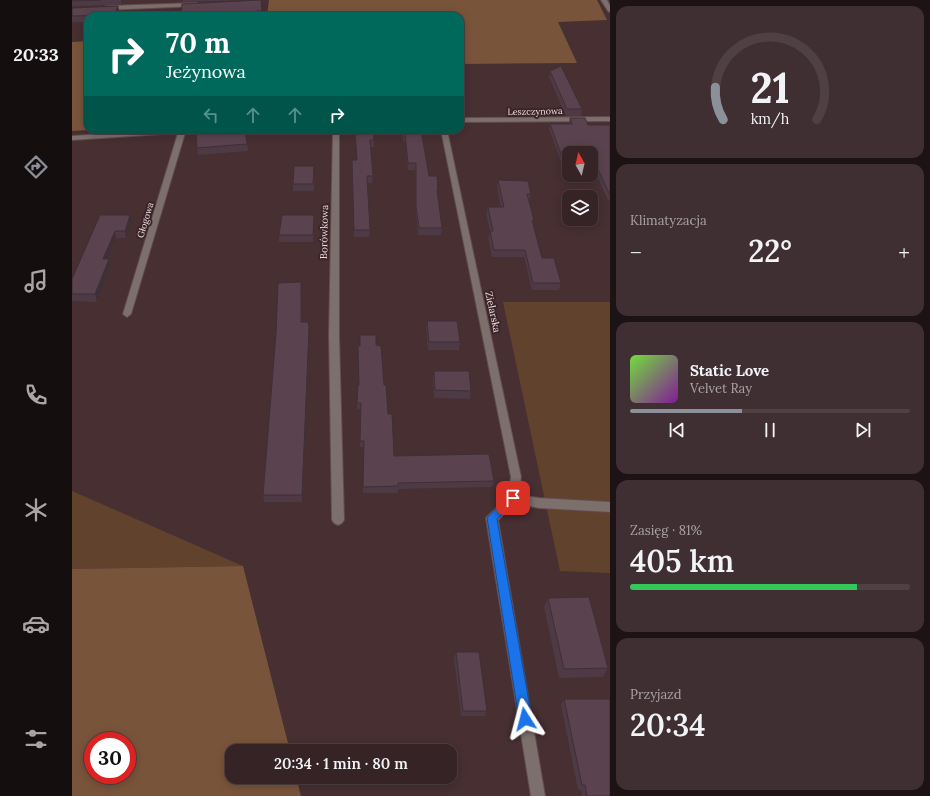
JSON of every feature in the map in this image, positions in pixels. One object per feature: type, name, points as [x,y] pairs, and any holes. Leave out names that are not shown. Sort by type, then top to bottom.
[{"type":"street","points":[[604,0],[610,10]]},
{"type":"street","points":[[101,8],[202,5]]},
{"type":"street","name":"Leszczynowa","points":[[464,120],[610,119]]},
{"type":"street","points":[[72,138],[135,134]]},
{"type":"street","name":"Głogowa","points":[[127,314],[181,134]]},
{"type":"street","name":"Borówkowa","points":[[336,134],[334,335],[338,520]]},
{"type":"street","name":"Zielarska","points":[[445,134],[516,477],[513,498]]},
{"type":"street","points":[[538,796],[492,518],[513,498],[539,503],[610,507]]},
{"type":"shaded area","points":[[269,0],[597,0],[607,20],[558,22],[577,63],[464,64],[464,12],[268,12]]},
{"type":"shaded area","points":[[84,41],[84,130],[72,131],[72,42]]},
{"type":"shaded area","points":[[503,302],[610,302],[610,573],[560,571]]},
{"type":"shaded area","points":[[72,491],[243,566],[72,569]]},
{"type":"shaded area","points":[[243,566],[288,744],[225,744],[225,784],[298,784],[301,796],[72,796],[72,569]]},
{"type":"building","points":[[72,0],[101,0],[72,1]]},
{"type":"building","points":[[261,0],[262,11],[181,12],[182,4]]},
{"type":"building","points":[[118,6],[115,12],[84,12],[84,16],[72,16],[72,8]]},
{"type":"building","points":[[561,66],[582,109],[567,109],[550,71]]},
{"type":"building","points":[[570,118],[585,118],[588,125],[610,125],[610,195],[598,169],[598,146],[562,146],[562,157],[550,124],[572,124]]},
{"type":"building","points":[[196,134],[246,134],[247,144],[197,148]]},
{"type":"building","points":[[355,134],[373,134],[374,140],[370,140],[373,176],[367,176],[370,230],[354,230],[352,160],[357,160]]},
{"type":"building","points":[[405,134],[422,134],[429,176],[437,176],[438,191],[437,190],[442,228],[419,228],[416,206],[416,163],[408,163]]},
{"type":"building","points":[[294,166],[314,166],[313,184],[293,184]]},
{"type":"building","points":[[498,180],[528,181],[531,194],[527,194],[542,258],[554,258],[561,283],[533,283],[525,250],[494,250],[490,231],[493,231],[488,207],[504,207]]},
{"type":"building","points":[[100,215],[130,215],[125,231],[115,231],[103,259],[109,259],[95,294],[72,294],[72,279]]},
{"type":"building","points":[[282,215],[314,215],[313,235],[279,235]]},
{"type":"building","points":[[301,282],[301,322],[308,322],[309,327],[302,495],[263,495],[276,334],[278,283]]},
{"type":"building","points":[[427,321],[457,321],[460,342],[429,342]]},
{"type":"building","points":[[360,335],[376,335],[376,345],[381,346],[388,414],[392,414],[394,456],[489,454],[494,481],[398,483],[398,486],[363,487],[364,441],[360,441],[361,403],[357,403],[359,385],[358,345],[360,346]]},
{"type":"building","points":[[434,371],[469,371],[471,391],[435,390]]},
{"type":"building","points":[[589,597],[608,668],[564,669],[548,598]]},
{"type":"building","points":[[456,652],[479,652],[487,711],[463,711]]},
{"type":"building","points":[[564,699],[610,699],[610,796],[587,796],[585,785],[582,785]]},
{"type":"route","points":[[513,498],[492,518],[525,719]]}]
